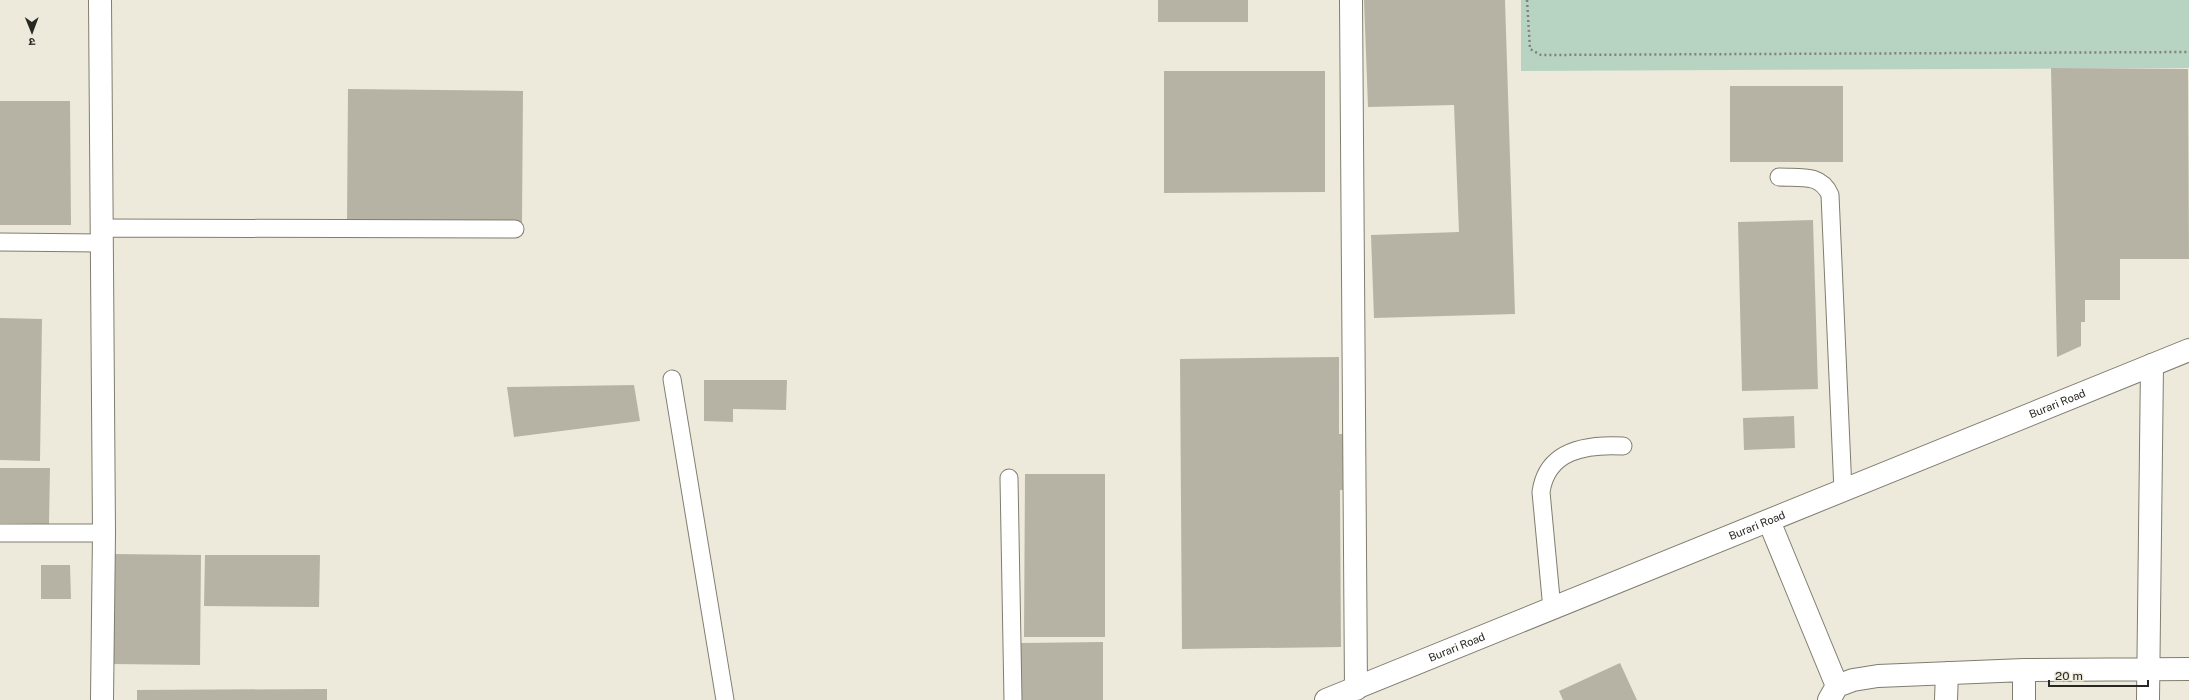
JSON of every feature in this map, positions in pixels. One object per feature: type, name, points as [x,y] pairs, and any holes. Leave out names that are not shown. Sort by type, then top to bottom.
[{"type":"street","points":[[100,0],[100,236],[104,533],[102,700]]},
{"type":"street","points":[[1351,0],[1356,689]]},
{"type":"street","name":"Burari Road","points":[[1326,700],[2189,350]]},
{"type":"street","points":[[2148,700],[2152,365]]},
{"type":"street","points":[[1769,521],[1833,693],[1853,680],[1878,676],[2024,670],[2189,669]]},
{"type":"street","points":[[2024,670],[2024,700]]},
{"type":"street","points":[[1946,700],[1947,674]]},
{"type":"lane","points":[[1779,177],[1816,180],[1826,185],[1830,195],[1843,491]]},
{"type":"lane","points":[[0,242],[100,236],[515,229]]},
{"type":"lane","points":[[672,379],[725,700]]},
{"type":"lane","points":[[1552,609],[1541,492],[1543,479],[1547,470],[1556,459],[1575,451],[1600,446],[1623,446]]},
{"type":"lane","points":[[1009,478],[1013,700]]},
{"type":"lane","points":[[0,533],[104,533]]},
{"type":"path","points":[[1527,0],[1530,49],[1542,55],[2189,52]]},
{"type":"green space","points":[[1521,0],[2189,0],[2189,68],[1521,71]]},
{"type":"building","points":[[1158,0],[1248,0],[1248,22],[1158,22]]},
{"type":"building","points":[[1364,0],[1505,0],[1515,314],[1374,318],[1371,235],[1459,232],[1454,105],[1368,107]]},
{"type":"building","points":[[2051,68],[2188,69],[2189,259],[2120,259],[2120,300],[2085,300],[2085,322],[2081,322],[2081,346],[2057,357]]},
{"type":"building","points":[[1164,71],[1325,71],[1325,192],[1164,193]]},
{"type":"building","points":[[1730,86],[1843,86],[1843,162],[1730,162]]},
{"type":"building","points":[[348,89],[523,91],[522,223],[347,222]]},
{"type":"building","points":[[0,101],[70,101],[71,225],[0,225]]},
{"type":"building","points":[[1813,220],[1818,389],[1742,391],[1738,222]]},
{"type":"building","points":[[0,318],[42,319],[40,461],[0,460]]},
{"type":"building","points":[[1339,357],[1339,434],[1348,434],[1349,490],[1340,490],[1341,647],[1182,649],[1180,359]]},
{"type":"building","points":[[704,380],[787,380],[786,410],[733,409],[733,422],[704,421]]},
{"type":"building","points":[[634,385],[640,421],[514,437],[507,387]]},
{"type":"building","points":[[1794,416],[1795,448],[1744,450],[1743,418]]},
{"type":"building","points":[[0,468],[50,468],[49,524],[0,523]]},
{"type":"building","points":[[1025,474],[1105,474],[1105,637],[1024,637]]},
{"type":"building","points":[[112,554],[201,555],[200,665],[111,664]]},
{"type":"building","points":[[205,555],[320,555],[319,607],[204,606]]},
{"type":"building","points":[[41,565],[70,565],[71,599],[41,599]]},
{"type":"building","points":[[1103,642],[1103,700],[1021,700],[1021,643]]},
{"type":"building","points":[[1620,663],[1637,700],[1563,700],[1559,691]]},
{"type":"building","points":[[327,689],[327,700],[137,700],[137,690]]}]
